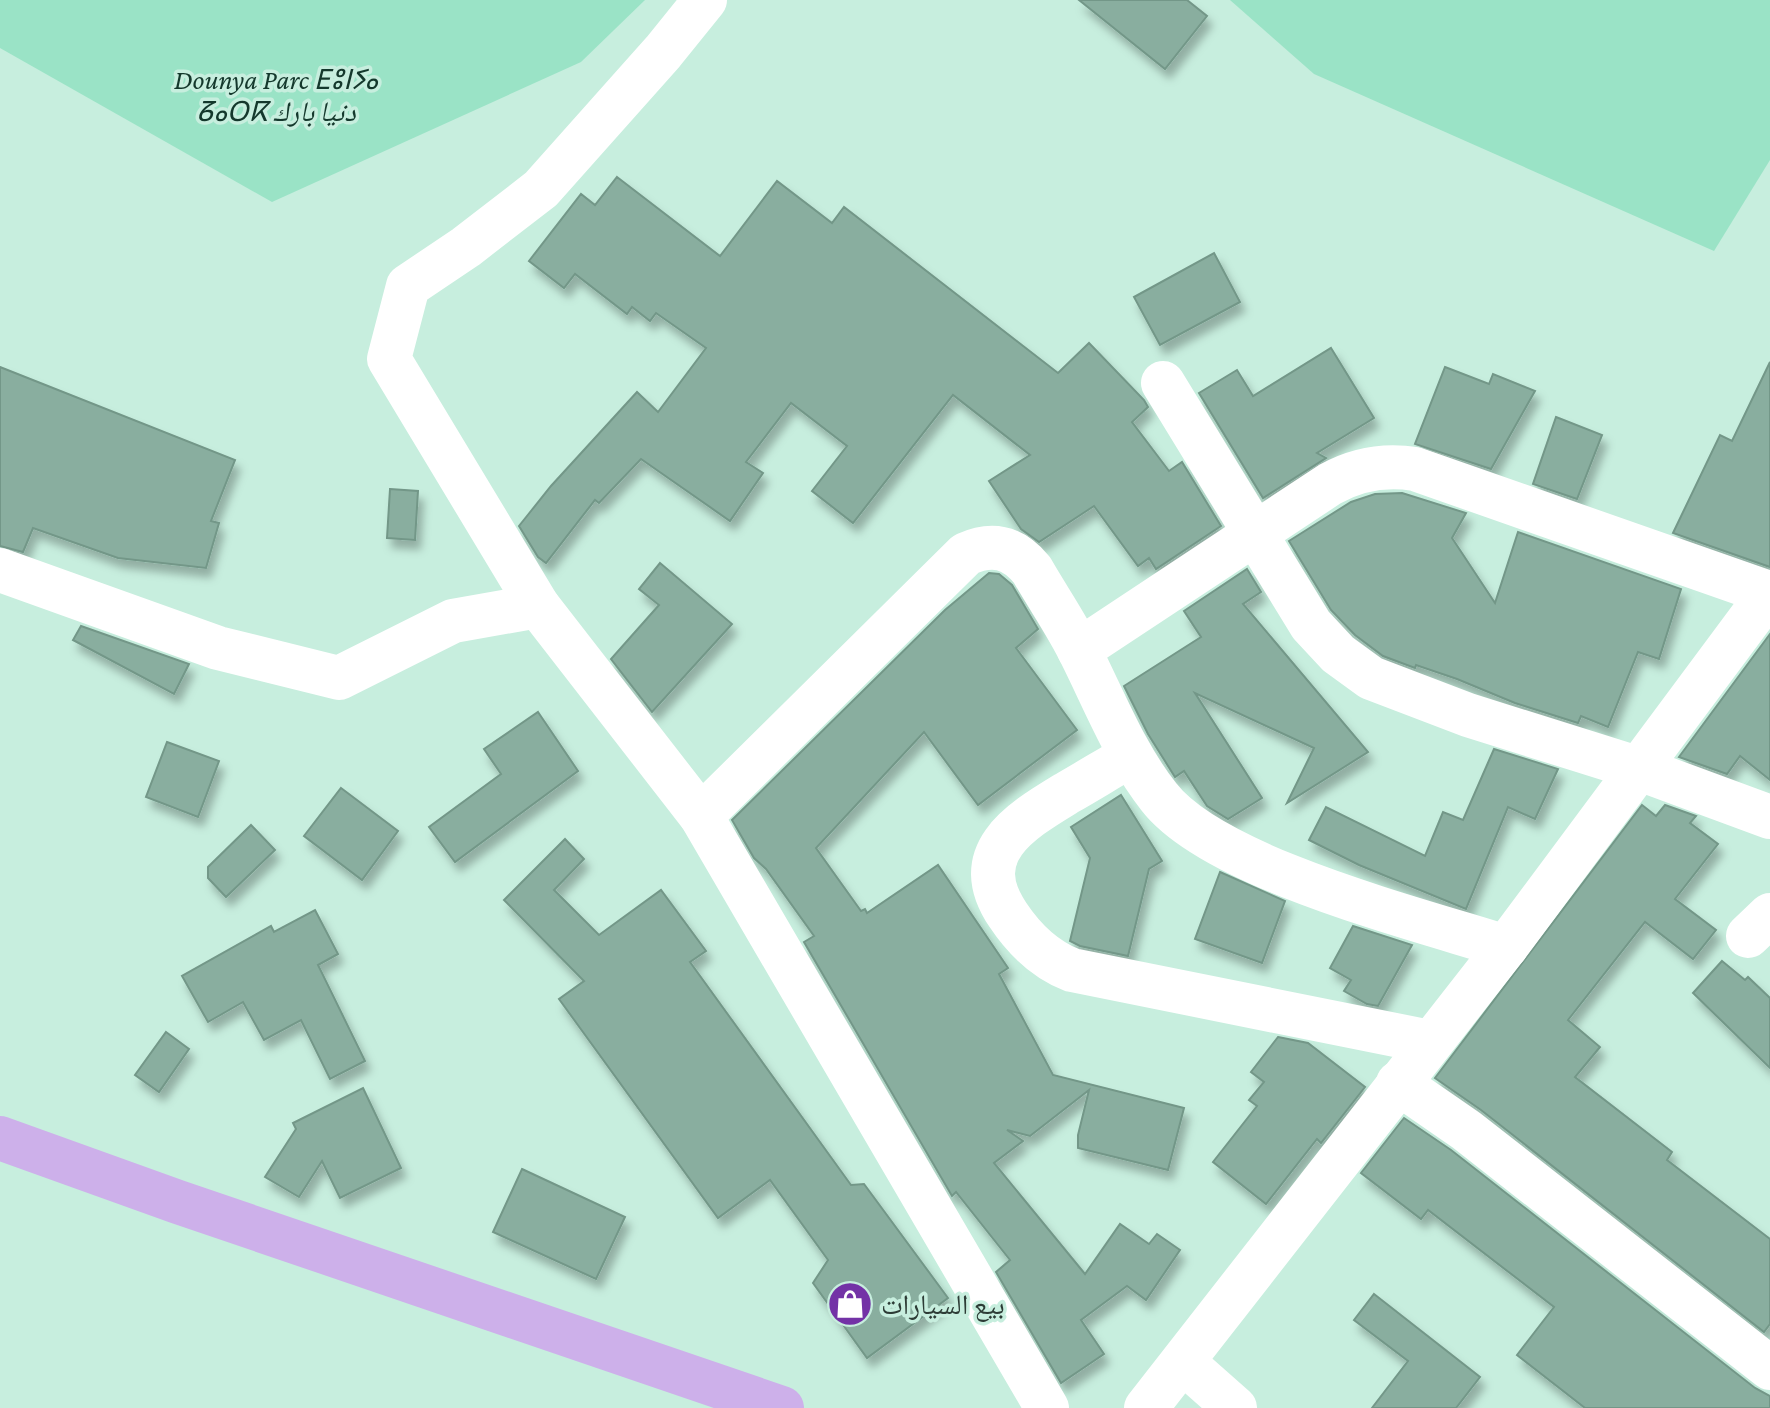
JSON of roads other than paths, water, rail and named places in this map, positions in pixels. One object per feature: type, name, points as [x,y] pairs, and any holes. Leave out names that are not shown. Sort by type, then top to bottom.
[{"type":"main road","points":[[0,1138],[178,1202],[782,1408]]},
{"type":"street","points":[[705,0],[541,189],[466,247],[408,286],[389,359],[538,606],[701,816],[1047,1408]]},
{"type":"street","points":[[1163,383],[1311,625],[1338,654],[1371,678],[1468,715],[1640,769],[1770,817]]},
{"type":"street","points":[[1079,650],[1256,531],[1345,476],[1380,467],[1397,466],[1432,475],[1770,593],[1506,947],[1146,1408]]},
{"type":"street","points":[[701,816],[966,554],[980,548],[995,547],[1009,550],[1022,558],[1079,650],[1130,756],[1160,800],[1202,835],[1317,887],[1506,947]]},
{"type":"street","points":[[0,570],[218,648],[339,678],[453,621],[538,606]]},
{"type":"street","points":[[1130,756],[1028,816],[1007,836],[1000,849],[994,877],[996,892],[1010,918],[1037,949],[1053,962],[1085,973],[1430,1042]]},
{"type":"street","points":[[1398,1083],[1466,1130],[1770,1368]]},
{"type":"street","points":[[1183,1362],[1235,1408]]},
{"type":"place","name":"بيع السيارات","points":[[850,1304]]},
{"type":"park label","name":"Dounya Parc ⴹⵓⵏⵢⴰ ⵒⴰⵔⴽ دنيا بارك","points":[[276,95]]}]
